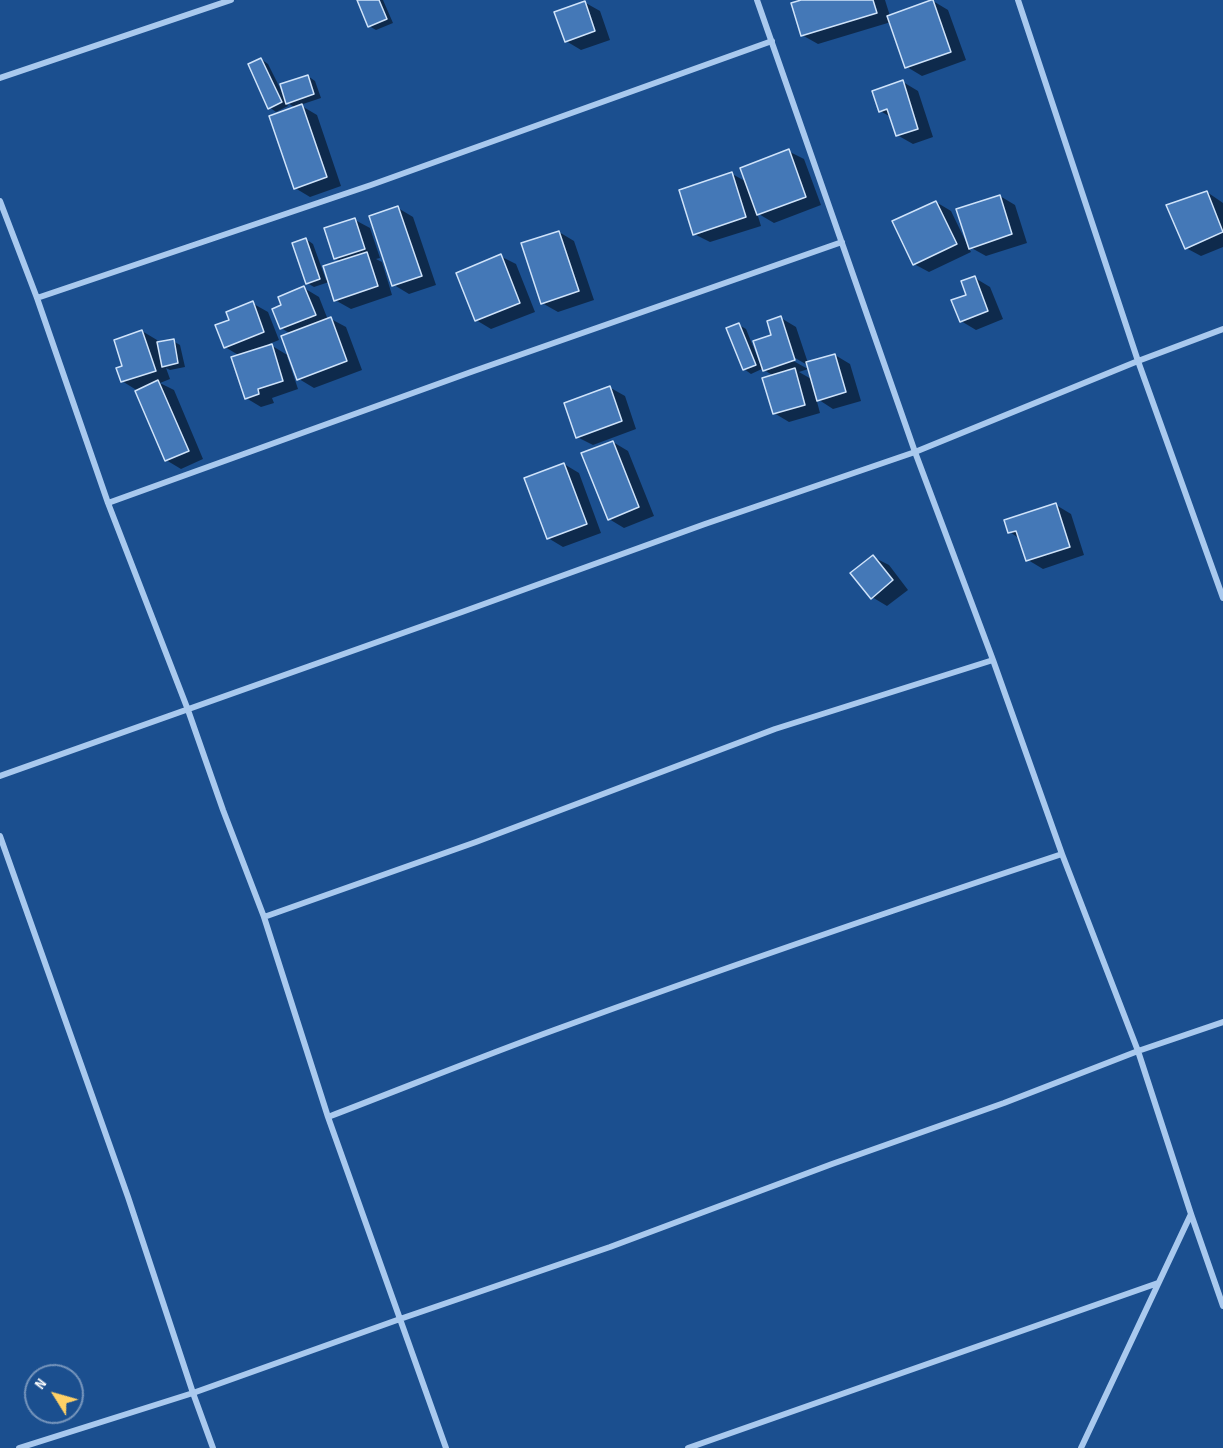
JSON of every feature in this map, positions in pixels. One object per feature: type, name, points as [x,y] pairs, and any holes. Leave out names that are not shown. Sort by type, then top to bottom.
[{"type":"street","points":[[0,78],[231,0]]},
{"type":"street","points":[[757,0],[915,452],[993,660],[1062,854],[1138,1051],[1223,1306]]},
{"type":"street","points":[[1018,0],[1138,361],[1223,598]]},
{"type":"street","points":[[37,298],[371,185],[772,41]]},
{"type":"street","points":[[0,201],[37,298],[108,503],[188,710],[264,917],[328,1117],[446,1448]]},
{"type":"street","points":[[108,503],[482,368],[842,242]]},
{"type":"street","points":[[0,776],[705,524],[915,452],[1138,361],[1223,329]]},
{"type":"street","points":[[264,917],[476,842],[775,729],[993,660]]},
{"type":"street","points":[[0,836],[124,1186],[192,1393],[213,1448]]},
{"type":"street","points":[[328,1117],[544,1034],[727,968],[1062,854]]},
{"type":"street","points":[[19,1448],[192,1393],[610,1247],[1138,1051],[1223,1022]]},
{"type":"street","points":[[1081,1448],[1191,1214]]},
{"type":"street","points":[[688,1448],[1158,1283]]},
{"type":"building","points":[[357,0],[379,0],[387,19],[368,27]]},
{"type":"building","points":[[801,0],[873,0],[877,13],[801,36],[791,3]]},
{"type":"building","points":[[933,0],[951,52],[905,68],[887,16]]},
{"type":"building","points":[[585,1],[595,31],[565,42],[554,12]]},
{"type":"building","points":[[261,58],[282,102],[268,109],[248,64]]},
{"type":"building","points":[[308,75],[314,94],[286,104],[280,84]]},
{"type":"building","points":[[903,80],[918,129],[896,136],[887,109],[879,112],[872,91]]},
{"type":"building","points":[[302,104],[327,177],[294,189],[269,116]]},
{"type":"building","points":[[789,149],[806,197],[757,215],[740,168]]},
{"type":"building","points":[[732,172],[746,217],[693,235],[679,190]]},
{"type":"building","points":[[1207,191],[1223,232],[1185,249],[1166,205]]},
{"type":"building","points":[[1000,195],[1012,234],[969,249],[956,209]]},
{"type":"building","points":[[936,201],[957,244],[913,265],[892,221]]},
{"type":"building","points":[[398,206],[422,276],[392,286],[369,216]]},
{"type":"building","points":[[355,218],[365,249],[334,259],[324,228]]},
{"type":"building","points":[[559,231],[579,291],[541,304],[521,243]]},
{"type":"building","points":[[306,238],[320,279],[306,284],[292,243]]},
{"type":"building","points":[[367,252],[378,286],[334,301],[323,266]]},
{"type":"building","points":[[501,254],[520,303],[475,321],[456,273]]},
{"type":"building","points":[[975,276],[988,311],[960,322],[951,300],[966,295],[961,281]]},
{"type":"building","points":[[304,286],[316,315],[280,329],[272,309],[281,305],[278,297]]},
{"type":"building","points":[[253,301],[264,332],[224,348],[215,325],[229,320],[226,312]]},
{"type":"building","points":[[781,316],[795,360],[763,371],[753,341],[771,335],[767,321]]},
{"type":"building","points":[[331,317],[347,361],[297,380],[281,336]]},
{"type":"building","points":[[739,323],[756,365],[743,370],[726,328]]},
{"type":"building","points":[[142,330],[156,371],[121,382],[116,368],[122,366],[114,340]]},
{"type":"building","points":[[174,339],[178,363],[162,367],[157,342]]},
{"type":"building","points":[[272,344],[283,381],[258,389],[259,394],[245,399],[231,357]]},
{"type":"building","points":[[835,354],[846,392],[817,401],[806,362]]},
{"type":"building","points":[[795,368],[805,405],[773,414],[762,378]]},
{"type":"building","points":[[158,380],[189,451],[165,461],[135,391]]},
{"type":"building","points":[[610,386],[622,421],[576,438],[564,403]]},
{"type":"building","points":[[613,441],[639,507],[608,520],[581,453]]},
{"type":"building","points":[[564,463],[587,524],[547,539],[524,478]]},
{"type":"building","points":[[1056,503],[1070,547],[1026,561],[1016,531],[1008,533],[1004,520]]},
{"type":"building","points":[[873,555],[893,580],[871,599],[850,573]]}]
